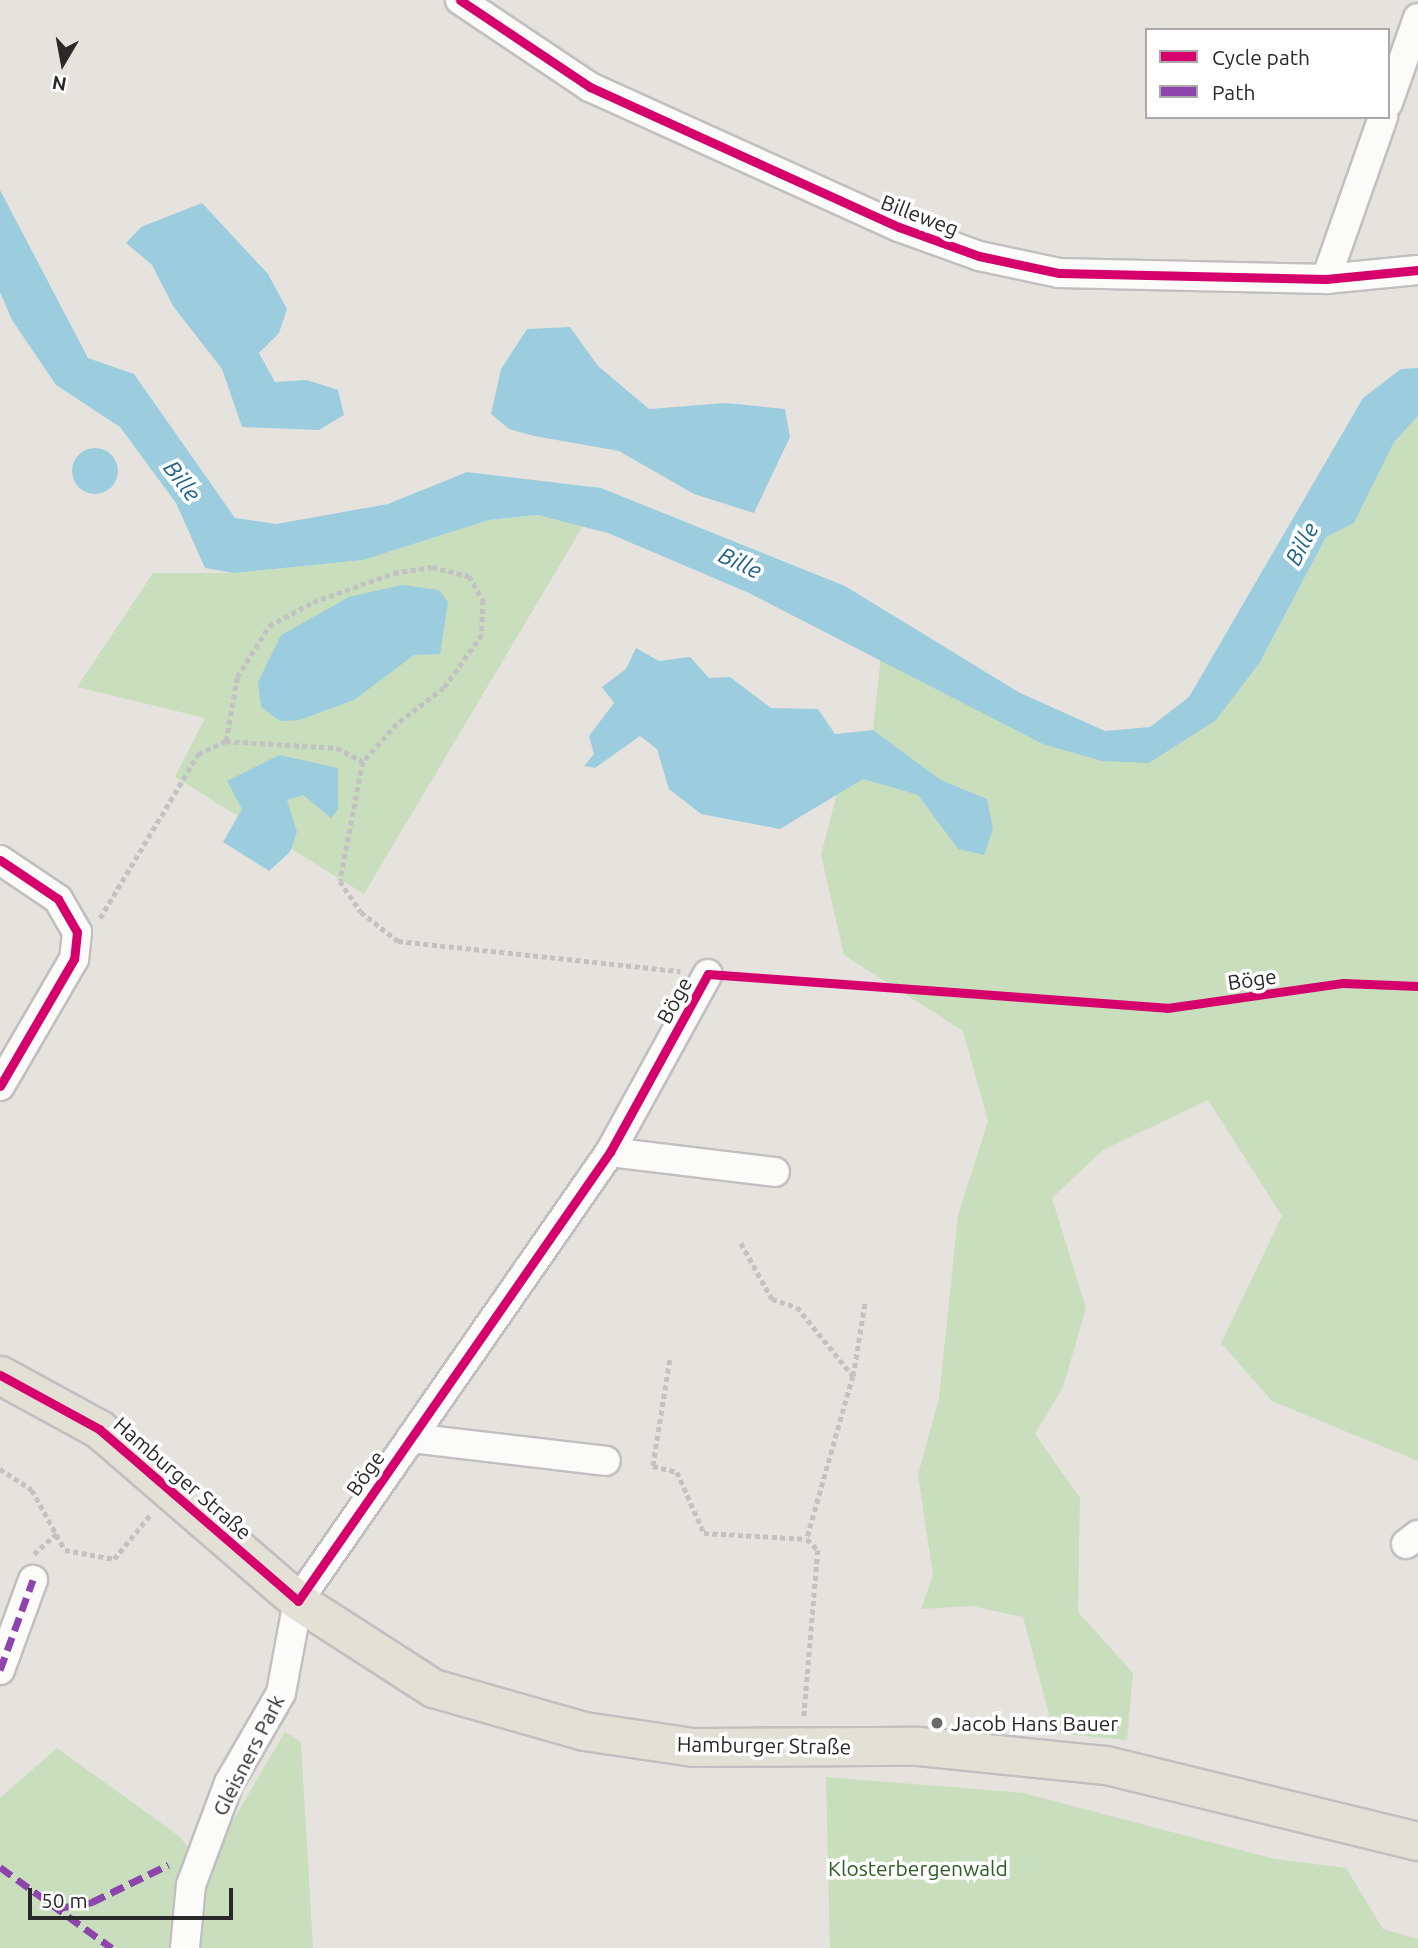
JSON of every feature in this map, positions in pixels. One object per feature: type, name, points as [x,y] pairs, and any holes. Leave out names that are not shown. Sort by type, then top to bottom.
[{"type":"main road","name":"Hamburger Straße","points":[[0,1375],[99,1429],[298,1601],[433,1688],[509,1712],[692,1747],[918,1746],[1106,1765],[1418,1841]]},
{"type":"street","name":"Billeweg","points":[[460,0],[590,87],[898,227],[979,256],[1059,273],[1326,279],[1418,270]]},
{"type":"street","points":[[1390,97],[1418,18]]},
{"type":"street","points":[[1326,279],[1382,119]]},
{"type":"street","points":[[0,860],[58,899],[77,932],[74,959],[0,1086]]},
{"type":"street","name":"Böge","points":[[298,1601],[610,1152],[708,974]]},
{"type":"street","points":[[610,1152],[775,1172]]},
{"type":"street","points":[[411,1438],[606,1461]]},
{"type":"street","points":[[0,1670],[33,1580]]},
{"type":"street","name":"Gleisners Park","points":[[185,1948],[191,1885],[229,1783],[281,1693],[298,1601]]},
{"type":"path","points":[[226,741],[237,677],[269,626],[313,602],[394,573],[432,567],[469,576],[483,600],[482,635],[444,688],[397,724],[363,762],[340,881],[361,912],[398,941],[708,974]]},
{"type":"path","points":[[68,916],[105,918],[198,754],[226,741],[337,748],[363,762]]},
{"type":"path","points":[[741,1243],[772,1299],[797,1307],[853,1376]]},
{"type":"path","points":[[807,1539],[853,1376],[865,1301]]},
{"type":"path","points":[[670,1360],[653,1466],[677,1472],[704,1533],[807,1539],[818,1550],[801,1748]]},
{"type":"path","points":[[0,1469],[32,1490],[65,1550],[114,1559],[172,1490]]},
{"type":"path","points":[[34,1549],[57,1533]]},
{"type":"green space","points":[[1418,416],[1418,1461],[1272,1401],[1221,1343],[1282,1216],[1208,1100],[1103,1150],[1052,1198],[1086,1308],[1063,1387],[1035,1434],[1080,1498],[1078,1612],[1133,1673],[1127,1740],[1054,1733],[1023,1617],[972,1606],[921,1609],[933,1575],[918,1475],[939,1398],[958,1215],[988,1121],[963,1031],[844,955],[821,855],[837,793],[863,779],[918,795],[959,849],[987,799],[941,780],[873,730],[881,655],[950,695],[1102,761],[1260,662],[1326,537],[1354,522],[1394,442]]},
{"type":"green space","points":[[536,515],[583,526],[364,894],[175,777],[205,718],[77,687],[153,573],[233,573],[363,560],[489,520]]},
{"type":"green space","points":[[285,1732],[301,1742],[313,1948],[0,1948],[0,1798],[57,1748],[179,1836],[205,1868]]},
{"type":"green space","name":"Klosterbergenwald","points":[[826,1777],[1023,1793],[1275,1859],[1346,1868],[1383,1929],[1418,1939],[1418,1948],[830,1948]]},
{"type":"water","name":"Bille","points":[[0,190],[88,358],[134,374],[235,518],[276,524],[388,504],[467,472],[601,488],[845,586],[1020,693],[1105,731],[1150,727],[1189,697],[1363,398],[1401,369],[1418,368],[1418,416],[1394,442],[1354,523],[1326,537],[1260,662],[1216,720],[1149,763],[1102,761],[1043,744],[749,593],[608,533],[537,515],[489,520],[363,560],[233,573],[205,568],[176,503],[120,427],[56,385],[12,320],[0,292]]},
{"type":"water","points":[[202,203],[268,274],[287,309],[279,333],[259,353],[275,382],[307,380],[338,390],[344,415],[319,430],[242,427],[222,369],[173,306],[152,265],[126,243],[141,227]]},
{"type":"water","points":[[570,327],[598,366],[649,409],[726,403],[785,409],[790,437],[754,513],[694,494],[619,451],[509,429],[491,414],[501,369],[527,329]]},
{"type":"water","points":[[95,448],[111,455],[118,471],[111,487],[95,494],[79,487],[72,471],[79,455]]},
{"type":"water","points":[[402,585],[439,590],[448,602],[440,654],[414,655],[354,700],[299,720],[280,721],[261,707],[258,682],[281,635],[349,597]]},
{"type":"water","points":[[636,648],[659,661],[690,657],[709,678],[730,677],[771,708],[818,709],[835,734],[873,730],[941,780],[987,799],[993,829],[984,855],[958,849],[918,795],[863,779],[780,829],[701,814],[669,789],[657,749],[640,736],[595,768],[584,766],[594,754],[589,736],[614,703],[602,687],[626,669]]},
{"type":"water","points":[[279,755],[338,768],[338,809],[331,818],[303,795],[287,800],[297,832],[290,852],[269,871],[223,842],[242,809],[227,781]]},
{"type":"marked path","points":[[0,1670],[33,1580]]},
{"type":"marked path","points":[[59,1908],[92,1902],[168,1865]]},
{"type":"marked path","points":[[0,1867],[112,1948]]},
{"type":"cycle path","points":[[460,0],[590,87],[899,227],[979,256],[1059,273],[1326,279],[1418,270]]},
{"type":"cycle path","points":[[0,860],[58,899],[77,932],[74,959],[0,1086]]},
{"type":"cycle path","points":[[0,1375],[99,1429],[298,1601],[610,1152],[708,974],[1167,1008],[1343,983],[1418,986]]},
{"type":"place","name":"Jacob Hans Bauer","points":[[937,1723]]}]
